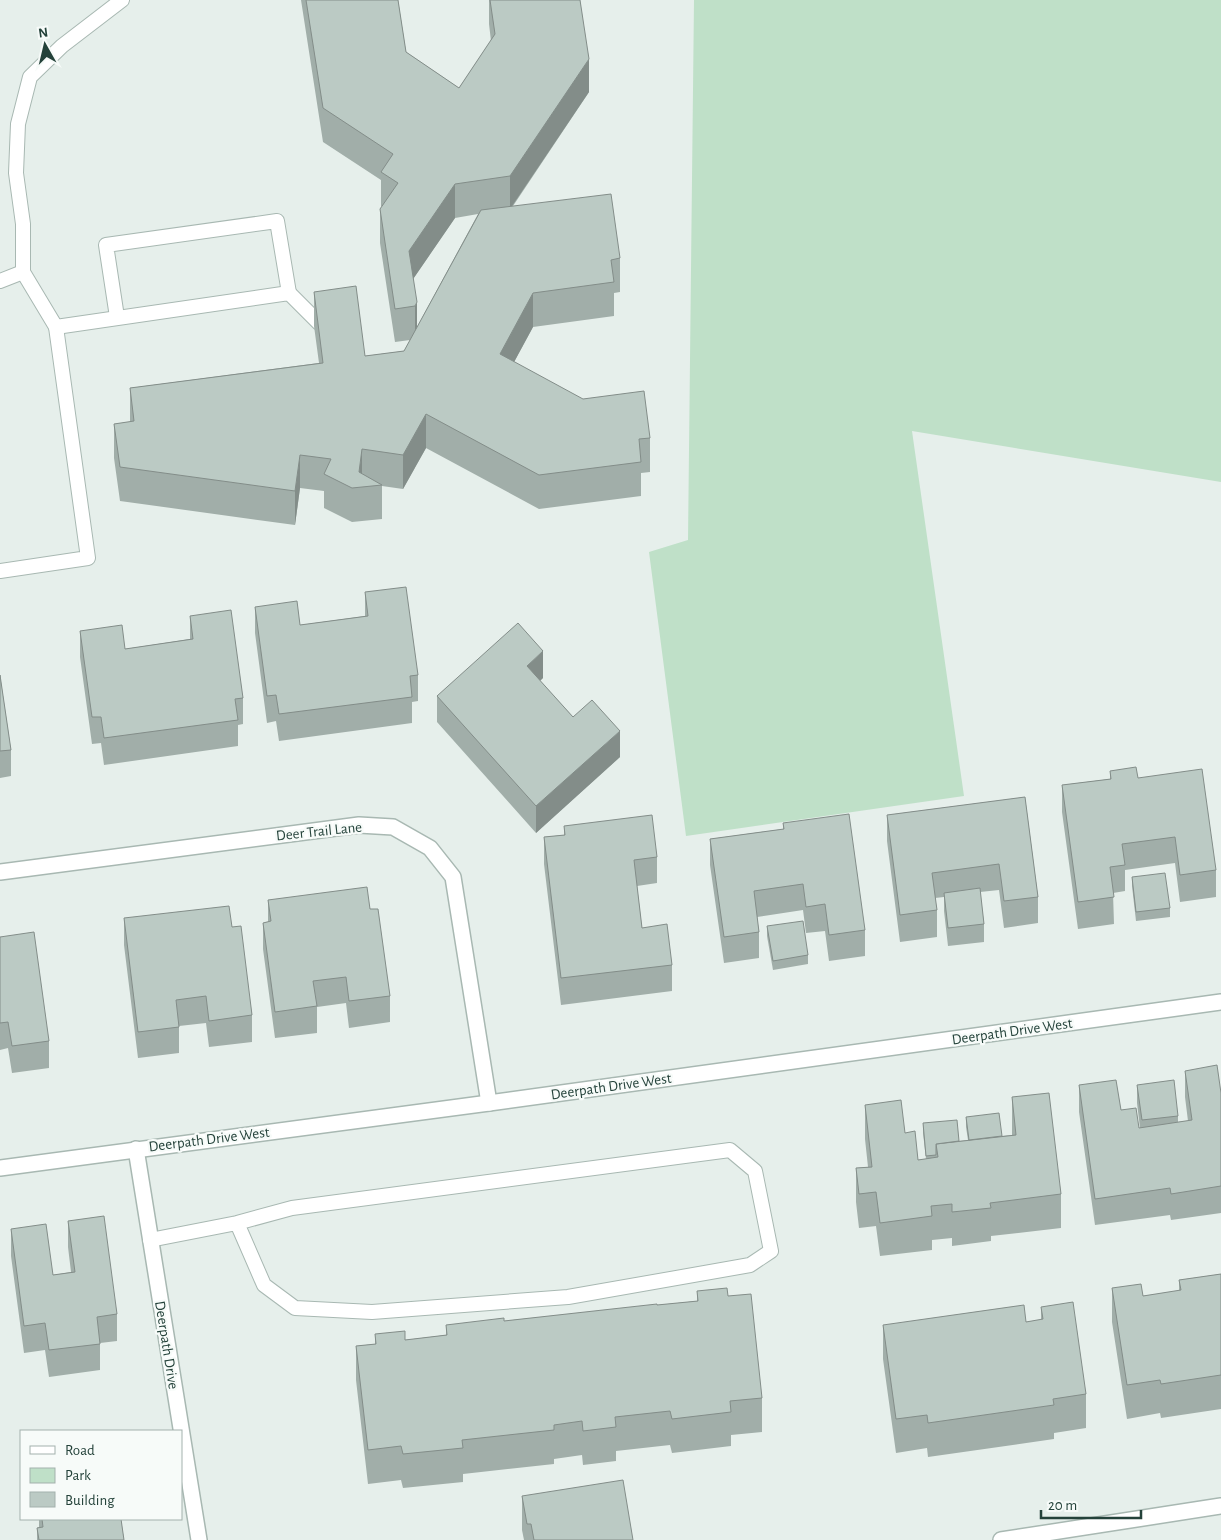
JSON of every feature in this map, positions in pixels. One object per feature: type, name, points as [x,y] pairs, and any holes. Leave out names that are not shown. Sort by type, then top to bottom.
[{"type":"street","name":"Deer Trail Lane","points":[[0,872],[359,825],[393,827],[430,848],[453,877],[489,1103]]},
{"type":"street","name":"Deerpath Drive West","points":[[0,1168],[1221,1002]]},
{"type":"street","name":"Deerpath Drive","points":[[136,1149],[181,1430]]},
{"type":"street","name":"Deerpath Drive","points":[[182,1436],[199,1540]]},
{"type":"street","points":[[1000,1540],[1221,1506]]},
{"type":"lane","points":[[0,571],[88,558],[56,327],[23,272],[23,224],[16,174],[18,124],[30,77],[62,46],[122,0]]},
{"type":"lane","points":[[117,317],[106,245],[277,221],[289,293],[319,323]]},
{"type":"lane","points":[[0,282],[23,272]]},
{"type":"lane","points":[[56,327],[289,293]]},
{"type":"lane","points":[[150,1240],[237,1223],[292,1208],[730,1150],[755,1171],[771,1251],[750,1265],[568,1297],[372,1312],[295,1308],[264,1285],[237,1223]]},
{"type":"green space","points":[[694,0],[1221,0],[1221,482],[912,431],[964,796],[686,836],[649,552],[688,540]]},
{"type":"building","points":[[306,0],[398,0],[406,52],[459,88],[495,34],[490,0],[580,0],[589,59],[510,176],[455,184],[409,251],[417,302],[415,306],[395,309],[380,209],[398,183],[381,172],[393,154],[323,108]]},
{"type":"building","points":[[611,194],[620,258],[611,260],[614,282],[533,293],[500,354],[583,399],[644,391],[650,438],[639,439],[641,462],[539,475],[426,414],[403,455],[362,449],[359,472],[382,485],[352,488],[324,474],[331,459],[300,455],[295,491],[120,467],[114,424],[134,421],[130,388],[323,363],[314,292],[356,286],[365,356],[404,351],[481,210]]},
{"type":"building","points":[[406,587],[418,675],[410,676],[412,697],[279,714],[276,695],[267,696],[255,607],[297,601],[300,625],[368,616],[365,592]]},
{"type":"building","points":[[231,610],[243,698],[235,699],[238,720],[104,738],[101,717],[92,717],[80,631],[122,625],[125,649],[193,639],[190,616]]},
{"type":"building","points":[[518,623],[543,651],[527,666],[573,717],[592,700],[620,731],[536,806],[437,696]]},
{"type":"building","points":[[0,675],[11,750],[0,751]]},
{"type":"building","points":[[1136,767],[1138,778],[1202,769],[1216,870],[1180,875],[1175,837],[1122,844],[1125,865],[1110,867],[1114,897],[1078,902],[1062,785],[1111,779],[1110,771]]},
{"type":"building","points":[[1025,797],[1038,897],[1004,901],[999,864],[932,873],[937,910],[900,915],[887,815]]},
{"type":"building","points":[[849,814],[865,930],[829,935],[825,904],[806,907],[803,884],[754,891],[759,932],[724,937],[710,839],[784,829],[783,823]]},
{"type":"building","points":[[652,815],[657,857],[634,860],[642,928],[667,924],[672,965],[561,978],[544,837],[565,835],[564,826]]},
{"type":"building","points":[[1165,873],[1170,908],[1136,912],[1132,877]]},
{"type":"building","points":[[367,887],[370,909],[378,909],[390,996],[349,1001],[346,977],[313,981],[317,1006],[275,1012],[263,923],[271,921],[268,900]]},
{"type":"building","points":[[980,888],[984,924],[948,928],[944,893]]},
{"type":"building","points":[[229,906],[232,927],[241,926],[252,1015],[209,1021],[206,996],[176,1000],[179,1027],[138,1032],[124,918]]},
{"type":"building","points":[[803,921],[808,955],[773,961],[767,926]]},
{"type":"building","points":[[34,932],[49,1041],[12,1046],[8,1022],[0,1023],[0,937]]},
{"type":"building","points":[[1217,1065],[1221,1093],[1221,1186],[1171,1194],[1170,1188],[1095,1199],[1079,1085],[1116,1080],[1121,1110],[1136,1108],[1139,1128],[1192,1120],[1185,1071]]},
{"type":"building","points":[[1174,1080],[1178,1116],[1142,1120],[1137,1085]]},
{"type":"building","points":[[1049,1093],[1061,1194],[990,1203],[991,1208],[952,1212],[952,1204],[931,1206],[932,1216],[880,1223],[876,1192],[859,1194],[856,1168],[872,1167],[865,1105],[901,1100],[905,1133],[915,1131],[918,1160],[938,1157],[936,1144],[1016,1135],[1012,1097]]},
{"type":"building","points":[[999,1113],[1002,1136],[969,1140],[966,1117]]},
{"type":"building","points":[[957,1120],[959,1141],[936,1144],[936,1155],[926,1156],[923,1123]]},
{"type":"building","points":[[104,1216],[117,1314],[97,1317],[100,1344],[49,1350],[45,1323],[24,1326],[11,1229],[46,1224],[53,1275],[75,1272],[68,1221]]},
{"type":"building","points":[[1221,1274],[1221,1375],[1161,1384],[1160,1380],[1127,1385],[1112,1288],[1141,1284],[1143,1296],[1181,1290],[1179,1280]]},
{"type":"building","points":[[727,1288],[728,1296],[751,1294],[762,1398],[730,1401],[731,1412],[672,1419],[670,1411],[615,1417],[616,1427],[583,1431],[582,1421],[554,1425],[554,1430],[462,1440],[463,1448],[403,1454],[401,1446],[368,1450],[356,1346],[376,1344],[375,1334],[405,1331],[405,1340],[447,1335],[446,1325],[504,1318],[504,1321],[698,1301],[697,1291]]},
{"type":"building","points":[[1073,1302],[1086,1394],[1053,1399],[1054,1405],[928,1423],[927,1415],[896,1419],[883,1325],[1024,1305],[1026,1322],[1043,1319],[1041,1307]]},
{"type":"building","points":[[623,1480],[633,1540],[534,1540],[531,1524],[527,1524],[522,1496]]},
{"type":"building","points":[[42,1520],[121,1520],[124,1540],[39,1540],[37,1528],[43,1527]]}]
